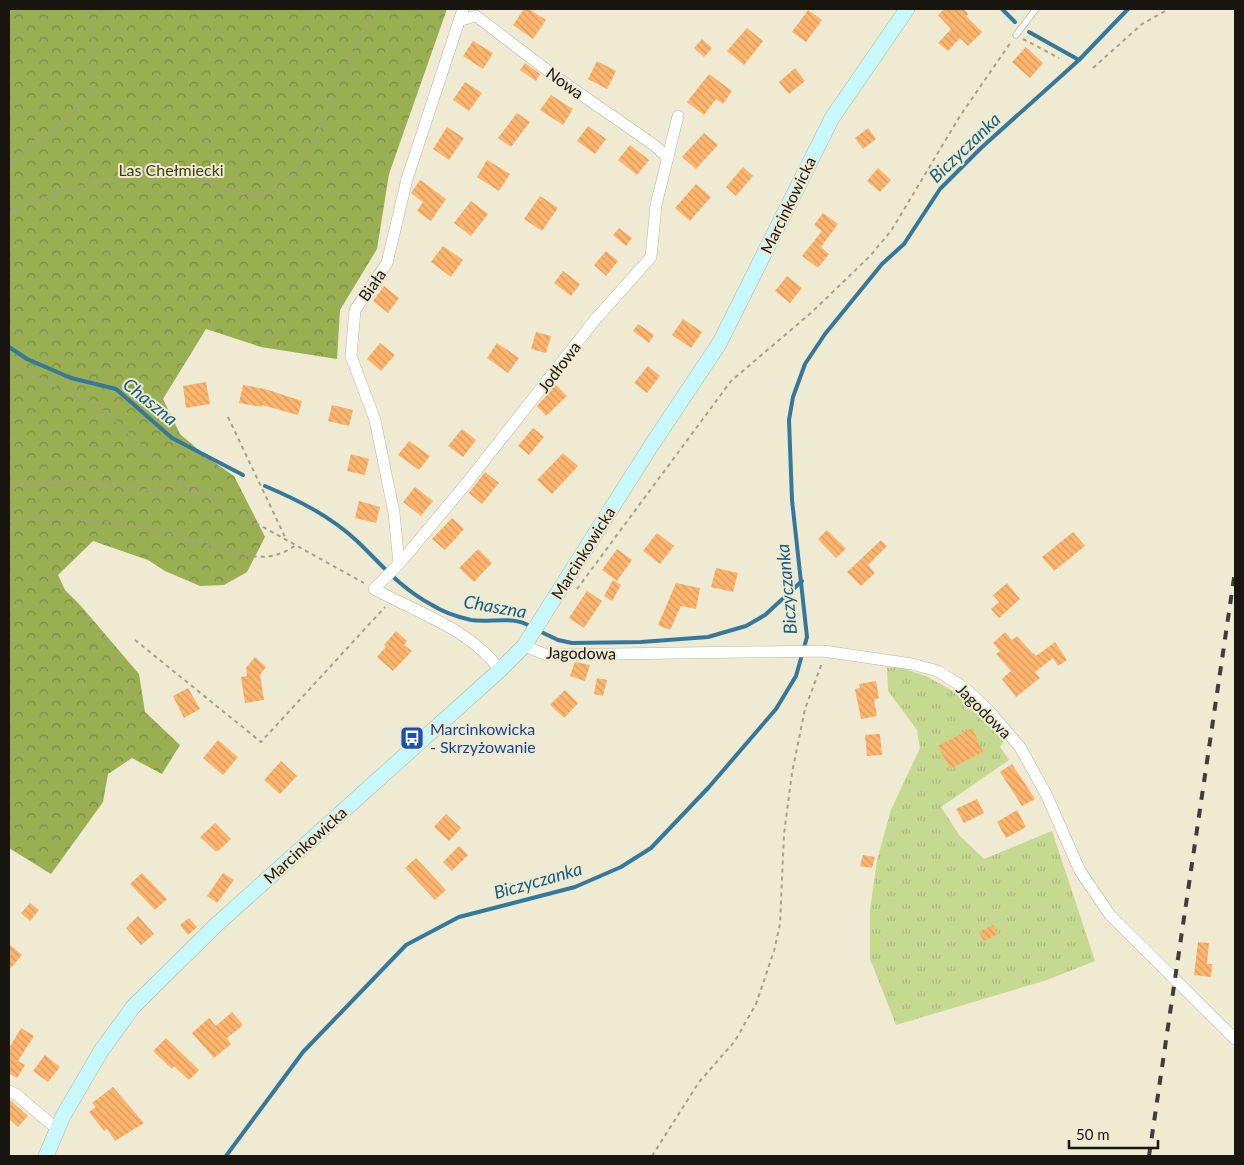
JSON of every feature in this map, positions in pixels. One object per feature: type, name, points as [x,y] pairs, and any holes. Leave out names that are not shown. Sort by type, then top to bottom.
[{"type":"street","name":"Marcinkowicka","points":[[46,1156],[63,1116],[101,1051],[132,1007],[215,926],[500,670],[527,641],[651,446],[719,344],[832,118],[907,9]]},
{"type":"street","name":"Nowa","points":[[462,14],[476,16],[556,77],[654,145],[668,158]]},
{"type":"street","name":"Biała","points":[[391,571],[394,513],[376,420],[351,356],[354,310],[387,263],[407,179],[462,14]]},
{"type":"street","name":"Jodłowa","points":[[374,589],[531,404],[594,321],[652,257],[656,205],[678,116]]},
{"type":"street","points":[[374,589],[466,636],[488,653],[500,670]]},
{"type":"street","name":"Jagodowa","points":[[527,641],[547,655],[786,650],[825,651],[912,664],[938,671],[966,689],[978,700],[1020,747],[1046,794],[1080,871],[1096,898],[1121,928],[1175,978],[1235,1039]]},
{"type":"street","points":[[9,1091],[17,1095],[57,1129]]},
{"type":"lane","points":[[1016,35],[1036,9]]},
{"type":"path","points":[[9,165],[29,145],[47,134],[65,119],[90,91],[93,40],[85,9]]},
{"type":"path","points":[[9,212],[63,191],[100,181],[158,174],[190,176],[240,194],[257,196],[270,192],[281,185],[304,159],[365,26],[376,9]]},
{"type":"path","points":[[1093,68],[1142,24],[1169,9]]},
{"type":"path","points":[[575,590],[582,585],[731,381],[812,312],[870,256],[892,231],[960,116],[1016,35],[1059,58]]},
{"type":"path","points":[[9,366],[92,402],[130,434],[159,466],[200,493],[246,515],[374,589]]},
{"type":"path","points":[[228,417],[286,539]]},
{"type":"path","points":[[9,486],[73,481],[137,489],[200,493]]},
{"type":"path","points":[[9,521],[65,519],[132,525],[153,529],[247,557],[268,557],[285,553],[296,545]]},
{"type":"path","points":[[135,640],[261,742],[393,599]]},
{"type":"path","points":[[652,1156],[699,1082],[735,1041],[756,1004],[765,978],[780,924],[784,834],[792,773],[805,709],[825,651]]},
{"type":"green space","name":"Las Chełmiecki","points":[[9,9],[447,9],[389,174],[377,249],[340,310],[337,359],[261,347],[206,329],[163,399],[180,434],[208,458],[234,476],[265,537],[247,572],[224,585],[200,586],[165,571],[148,560],[93,541],[58,575],[65,590],[139,674],[145,712],[180,745],[162,774],[132,758],[108,774],[103,802],[51,874],[9,848]]},
{"type":"green space","points":[[898,667],[926,676],[956,693],[1004,741],[1000,747],[1009,760],[941,807],[959,835],[984,859],[1052,831],[1095,961],[1047,980],[896,1025],[870,959],[870,910],[877,860],[891,810],[920,748],[917,730],[888,691],[887,668]]},
{"type":"building","points":[[524,9],[529,9],[546,20],[533,39],[513,25]]},
{"type":"building","points":[[944,9],[964,9],[968,14],[966,16],[982,32],[968,46],[960,38],[948,51],[938,43],[951,29],[938,15]]},
{"type":"building","points":[[808,10],[822,20],[806,42],[792,32]]},
{"type":"building","points":[[747,28],[763,41],[744,65],[727,51]]},
{"type":"building","points":[[702,39],[712,48],[704,57],[694,48]]},
{"type":"building","points":[[473,41],[493,53],[483,69],[463,56]]},
{"type":"building","points":[[1026,47],[1043,63],[1030,78],[1012,62]]},
{"type":"building","points":[[597,61],[616,71],[607,89],[588,79]]},
{"type":"building","points":[[525,63],[540,74],[536,81],[520,70]]},
{"type":"building","points":[[795,68],[805,81],[789,94],[779,82]]},
{"type":"building","points":[[709,74],[732,91],[723,104],[716,99],[704,115],[687,102]]},
{"type":"building","points":[[465,82],[482,93],[469,111],[453,100]]},
{"type":"building","points":[[551,95],[573,109],[563,125],[540,110]]},
{"type":"building","points":[[517,113],[530,122],[511,147],[498,138]]},
{"type":"building","points":[[588,126],[606,139],[595,154],[577,141]]},
{"type":"building","points":[[447,127],[464,138],[449,160],[433,149]]},
{"type":"building","points":[[868,128],[876,139],[863,149],[855,138]]},
{"type":"building","points":[[704,133],[718,145],[696,169],[682,157]]},
{"type":"building","points":[[630,145],[649,160],[637,175],[618,160]]},
{"type":"building","points":[[487,160],[510,174],[499,191],[477,177]]},
{"type":"building","points":[[743,167],[753,176],[736,196],[726,187]]},
{"type":"building","points":[[878,168],[891,180],[880,192],[867,181]]},
{"type":"building","points":[[420,180],[446,199],[431,221],[417,211],[423,202],[411,193]]},
{"type":"building","points":[[696,184],[711,197],[690,221],[675,208]]},
{"type":"building","points":[[540,196],[558,208],[542,231],[524,219]]},
{"type":"building","points":[[471,201],[488,214],[471,236],[454,223]]},
{"type":"building","points":[[823,213],[838,224],[821,247],[829,254],[818,268],[802,256],[822,231],[814,225]]},
{"type":"building","points":[[619,228],[632,238],[626,246],[613,235]]},
{"type":"building","points":[[443,246],[463,260],[451,277],[431,262]]},
{"type":"building","points":[[606,251],[618,261],[606,276],[594,265]]},
{"type":"building","points":[[563,271],[580,284],[571,296],[554,283]]},
{"type":"building","points":[[787,276],[802,288],[790,303],[775,291]]},
{"type":"building","points":[[384,286],[399,298],[388,313],[373,301]]},
{"type":"building","points":[[683,319],[702,332],[691,348],[672,335]]},
{"type":"building","points":[[638,324],[654,335],[649,343],[633,331]]},
{"type":"building","points":[[536,332],[551,336],[546,353],[531,349]]},
{"type":"building","points":[[380,343],[395,355],[381,371],[367,359]]},
{"type":"building","points":[[497,343],[519,358],[508,373],[487,358]]},
{"type":"building","points":[[648,366],[660,376],[647,393],[634,383]]},
{"type":"building","points":[[206,382],[210,404],[186,408],[183,386]]},
{"type":"building","points":[[243,385],[265,389],[302,401],[298,415],[262,405],[262,407],[239,403]]},
{"type":"building","points":[[556,385],[567,396],[546,416],[537,406]]},
{"type":"building","points":[[332,405],[353,410],[349,426],[328,421]]},
{"type":"building","points":[[533,428],[544,437],[529,455],[518,446]]},
{"type":"building","points":[[462,429],[476,440],[463,457],[448,446]]},
{"type":"building","points":[[409,441],[430,456],[419,470],[398,455]]},
{"type":"building","points":[[563,453],[578,466],[552,494],[537,480]]},
{"type":"building","points":[[351,454],[369,459],[365,475],[347,471]]},
{"type":"building","points":[[485,472],[499,483],[482,504],[469,493]]},
{"type":"building","points":[[415,487],[433,501],[421,516],[403,502]]},
{"type":"building","points":[[359,501],[380,507],[376,523],[355,518]]},
{"type":"building","points":[[452,518],[464,529],[445,550],[432,539]]},
{"type":"building","points":[[827,530],[846,549],[836,558],[818,539]]},
{"type":"building","points":[[1073,532],[1085,546],[1054,571],[1042,557]]},
{"type":"building","points":[[657,533],[674,546],[660,564],[643,551]]},
{"type":"building","points":[[881,540],[887,546],[868,565],[875,573],[861,586],[847,572]]},
{"type":"building","points":[[478,549],[492,563],[474,582],[459,568]]},
{"type":"building","points":[[617,549],[632,560],[617,581],[602,570]]},
{"type":"building","points":[[716,568],[738,573],[733,592],[711,587]]},
{"type":"building","points":[[613,580],[621,585],[612,601],[604,596]]},
{"type":"building","points":[[676,583],[700,588],[696,609],[681,606],[670,630],[658,625]]},
{"type":"building","points":[[1007,583],[1020,599],[999,618],[991,609],[999,602],[993,595]]},
{"type":"building","points":[[587,591],[602,601],[584,628],[569,618]]},
{"type":"building","points":[[396,631],[407,641],[404,645],[412,651],[393,671],[377,657]]},
{"type":"building","points":[[1005,632],[1012,640],[1017,636],[1036,656],[1055,642],[1067,660],[1058,666],[1053,658],[1035,672],[1040,678],[1016,697],[1002,679],[1011,671],[996,654],[1000,651],[993,643]]},
{"type":"building","points":[[255,657],[266,667],[260,675],[264,700],[245,703],[241,677],[247,676],[246,668]]},
{"type":"building","points":[[575,662],[590,665],[585,681],[570,676]]},
{"type":"building","points":[[597,678],[607,680],[603,696],[594,694]]},
{"type":"building","points":[[876,681],[879,698],[874,700],[877,716],[861,719],[855,689],[860,688],[859,684]]},
{"type":"building","points":[[188,688],[200,709],[184,718],[173,696]]},
{"type":"building","points":[[565,690],[578,703],[564,718],[550,705]]},
{"type":"building","points":[[972,728],[983,752],[950,769],[938,746]]},
{"type":"building","points":[[880,734],[882,755],[867,756],[865,735]]},
{"type":"building","points":[[218,740],[238,757],[223,775],[203,758]]},
{"type":"building","points":[[281,761],[297,776],[280,794],[264,780]]},
{"type":"building","points":[[1012,764],[1035,799],[1022,806],[1000,772]]},
{"type":"building","points":[[977,799],[984,813],[964,823],[956,809]]},
{"type":"building","points":[[1017,810],[1026,827],[1006,838],[997,822]]},
{"type":"building","points":[[446,814],[461,828],[449,841],[434,827]]},
{"type":"building","points":[[215,823],[231,839],[218,851],[215,851],[200,837]]},
{"type":"building","points":[[459,846],[468,855],[452,871],[443,862]]},
{"type":"building","points":[[863,855],[875,857],[872,868],[860,866]]},
{"type":"building","points":[[416,858],[446,890],[435,900],[405,868]]},
{"type":"building","points":[[142,873],[167,899],[155,910],[130,884]]},
{"type":"building","points":[[223,873],[234,880],[217,903],[207,896]]},
{"type":"building","points":[[30,903],[39,910],[30,921],[21,913]]},
{"type":"building","points":[[138,916],[154,934],[141,945],[126,928]]},
{"type":"building","points":[[189,918],[197,927],[188,935],[180,925]]},
{"type":"building","points":[[993,925],[998,934],[984,941],[979,932]]},
{"type":"building","points":[[1198,942],[1209,943],[1207,964],[1212,964],[1211,977],[1194,975]]},
{"type":"building","points":[[9,944],[22,955],[9,970]]},
{"type":"building","points":[[232,1012],[243,1025],[227,1038],[231,1044],[214,1058],[192,1033],[209,1018],[216,1026]]},
{"type":"building","points":[[21,1028],[34,1036],[18,1061],[25,1065],[17,1078],[10,1074],[9,1076],[9,1048]]},
{"type":"building","points":[[166,1038],[199,1070],[189,1080],[174,1066],[172,1069],[153,1051]]},
{"type":"building","points":[[45,1055],[60,1067],[48,1082],[33,1071]]},
{"type":"building","points":[[113,1087],[144,1123],[115,1141],[107,1129],[104,1131],[89,1112],[96,1107],[92,1103]]},
{"type":"building","points":[[9,1099],[28,1116],[18,1127],[9,1119]]},
{"type":"waterway","points":[[1002,9],[1015,22]]},
{"type":"waterway","name":"Biczyczanka","points":[[226,1156],[303,1052],[406,945],[459,917],[575,887],[621,867],[651,848],[709,787],[776,709],[796,676],[807,637],[792,500],[789,420],[793,397],[805,364],[825,334],[882,264],[904,244],[940,189],[981,148],[1079,60],[1128,9]]},
{"type":"waterway","points":[[1029,32],[1079,60]]},
{"type":"waterway","name":"Chaszna","points":[[9,347],[27,359],[71,378],[116,389],[172,438],[243,475]]},
{"type":"waterway","name":"Chaszna","points":[[265,486],[325,516],[347,532],[401,584],[436,608],[471,620],[509,620],[524,623],[531,627]]},
{"type":"waterway","name":"Chaszna","points":[[537,630],[558,640],[572,643],[641,642],[708,637],[746,626],[765,615],[802,581]]},
{"type":"railway","points":[[1149,1156],[1235,571]]},
{"type":"place","name":"Marcinkowicka - Skrzyżowanie","points":[[412,738]]}]
